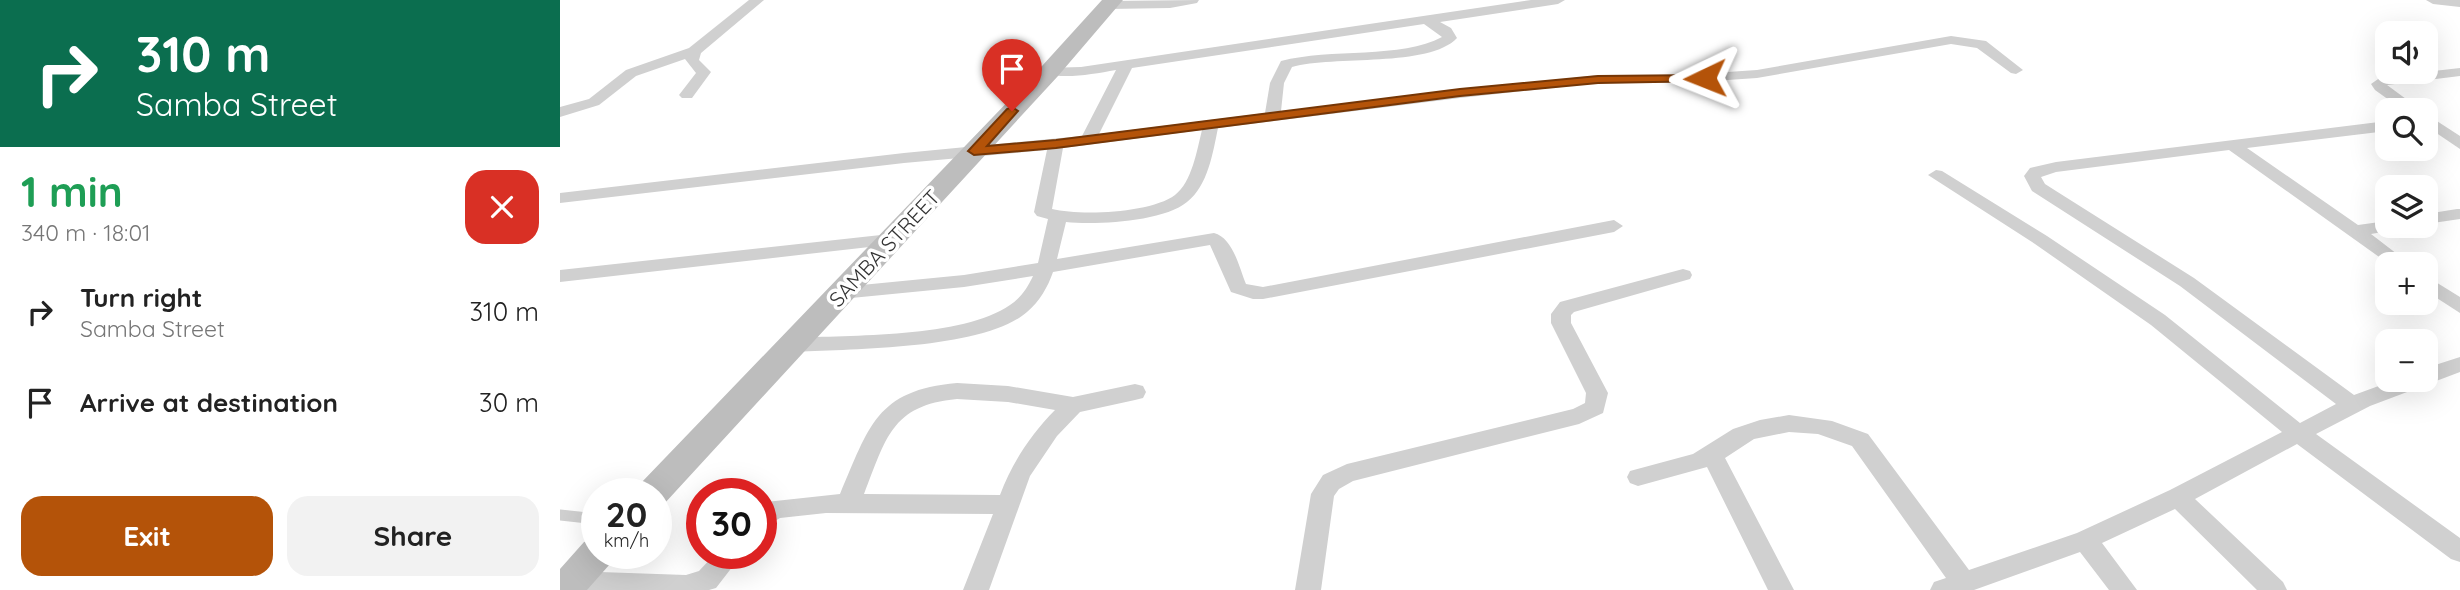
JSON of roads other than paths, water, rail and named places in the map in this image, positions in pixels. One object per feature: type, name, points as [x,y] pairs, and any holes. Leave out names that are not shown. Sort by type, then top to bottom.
[{"type":"main road","name":"SAMBA STREET","points":[[667,478],[1050,71],[1111,2]]},
{"type":"main road","points":[[567,586],[582,569]]},
{"type":"street","points":[[560,112],[594,102],[631,73],[694,51],[757,0]]},
{"type":"street","points":[[1111,2],[1170,5],[1192,0]]},
{"type":"street","points":[[1050,71],[1081,72],[1424,19],[1467,6],[1558,0]]},
{"type":"street","points":[[2433,0],[2460,4]]},
{"type":"street","points":[[1272,117],[1277,83],[1286,64],[1310,58],[1392,52],[1429,46],[1450,38],[1446,31],[1424,19]]},
{"type":"street","points":[[560,198],[1056,144],[1460,93],[1585,80],[1683,79],[1757,74],[1951,40],[1968,40],[1981,44],[2016,70]]},
{"type":"street","points":[[687,95],[704,72],[692,61],[694,51]]},
{"type":"street","points":[[1088,139],[1126,65]]},
{"type":"street","points":[[2396,98],[2378,84],[2381,81],[2460,72]]},
{"type":"street","points":[[1056,144],[1042,210],[1048,215],[1058,216],[1128,213],[1158,209],[1181,200],[1201,163],[1212,124]]},
{"type":"street","points":[[2352,405],[2187,282],[2044,191],[2033,181],[2032,176],[2036,172],[2056,167],[2375,128]]},
{"type":"street","points":[[2438,128],[2460,144]]},
{"type":"street","points":[[2233,146],[2384,252]]},
{"type":"street","points":[[1936,174],[2041,240],[2158,320],[2299,434],[2460,552]]},
{"type":"street","points":[[2438,217],[2457,214]]},
{"type":"street","points":[[792,345],[901,338],[989,324],[1018,310],[1030,298],[1047,269],[1058,216]]},
{"type":"street","points":[[841,293],[964,281],[1047,269],[1214,239],[1219,243],[1238,288],[1263,293],[1614,226]]},
{"type":"street","points":[[2355,232],[2375,228]]},
{"type":"street","points":[[560,276],[890,240]]},
{"type":"street","points":[[1308,590],[1323,494],[1331,482],[1347,473],[1579,416],[1595,407],[1597,393],[1561,323],[1561,314],[1567,307],[1683,275]]},
{"type":"street","points":[[2438,290],[2460,306]]},
{"type":"street","points":[[2438,372],[2460,364]]},
{"type":"street","points":[[848,503],[886,422],[901,405],[934,393],[991,391],[1073,405],[1135,392]]},
{"type":"street","points":[[1638,477],[1680,468],[1712,455],[1745,433],[1778,423],[1814,425],[1847,433],[1860,440],[1954,586],[2085,540],[2178,497],[2352,405],[2386,392]]},
{"type":"street","points":[[976,590],[1020,473],[1049,430],[1073,405]]},
{"type":"street","points":[[1712,455],[1781,590]]},
{"type":"street","points":[[2178,497],[2274,590]]},
{"type":"street","points":[[777,509],[848,503],[1008,505]]},
{"type":"street","points":[[2085,540],[2124,590]]},
{"type":"street","points":[[567,586],[686,586],[707,580],[717,569]]},
{"type":"lane","points":[[560,515],[581,517]]}]
